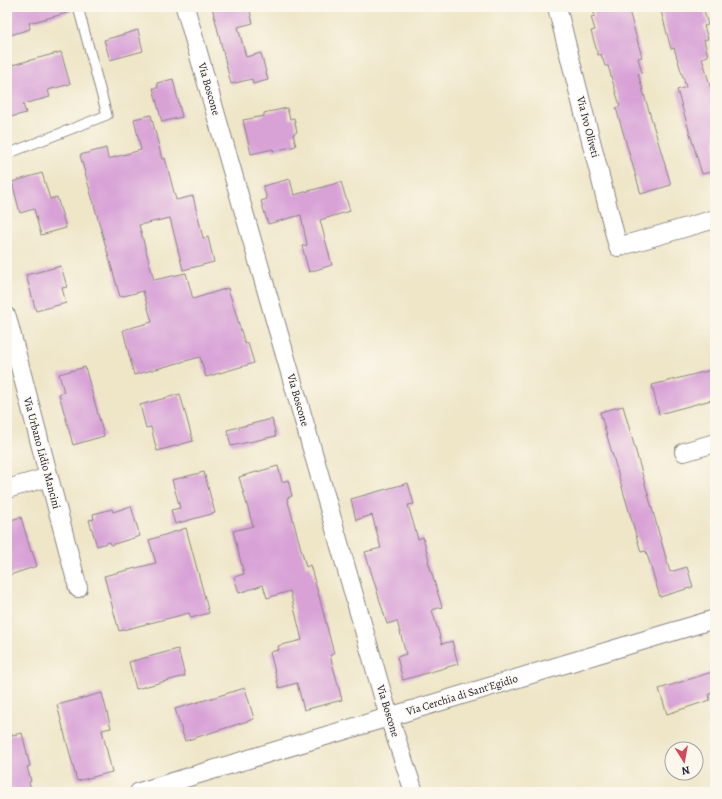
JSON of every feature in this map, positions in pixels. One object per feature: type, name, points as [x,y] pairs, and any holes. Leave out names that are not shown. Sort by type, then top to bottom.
[{"type":"street","name":"Via Boscone","points":[[185,7],[389,717],[414,792]]},
{"type":"street","name":"Via Ivo Oliveti","points":[[557,7],[618,247],[715,219]]},
{"type":"street","name":"Via Urbano Lidio Mancini","points":[[7,317],[78,588]]},
{"type":"street","points":[[684,452],[715,444]]},
{"type":"street","points":[[7,489],[49,477]]},
{"type":"street","name":"Via Cerchia di Sant'Egidio","points":[[139,792],[715,619]]},
{"type":"lane","points":[[7,154],[107,115],[78,7]]},
{"type":"building","points":[[7,7],[70,7],[71,12],[29,23],[30,29],[7,36]]},
{"type":"building","points":[[212,7],[249,7],[253,23],[238,27],[246,57],[261,53],[268,80],[253,84],[252,79],[231,84]]},
{"type":"building","points":[[592,7],[628,7],[642,57],[638,58],[642,73],[638,74],[671,185],[641,194],[616,108],[620,106],[608,66],[605,66],[601,54],[598,55],[591,31],[595,30],[591,17],[595,16]]},
{"type":"building","points":[[660,7],[703,7],[708,25],[704,26],[708,39],[704,40],[708,56],[702,58],[715,103],[715,171],[702,174],[677,90],[686,87],[674,48],[671,49]]},
{"type":"building","points":[[138,30],[143,51],[110,60],[104,40]]},
{"type":"building","points":[[61,52],[70,84],[48,90],[50,97],[23,104],[26,113],[7,118],[7,64],[12,63],[12,65]]},
{"type":"building","points":[[173,79],[182,117],[162,122],[153,88],[158,88],[157,83]]},
{"type":"building","points":[[287,108],[290,119],[294,118],[297,132],[293,134],[296,146],[251,154],[243,120],[264,116],[264,113]]},
{"type":"building","points":[[151,115],[162,159],[165,158],[176,200],[193,196],[203,238],[208,237],[214,262],[183,270],[170,218],[139,225],[154,280],[186,273],[193,299],[228,288],[245,344],[248,343],[254,363],[206,377],[200,357],[134,375],[123,330],[152,322],[143,291],[120,297],[80,155],[106,148],[108,159],[141,150],[134,119]]},
{"type":"building","points":[[42,173],[50,199],[57,197],[66,228],[41,235],[34,209],[20,213],[12,182]]},
{"type":"building","points":[[290,179],[294,195],[341,182],[350,211],[320,220],[332,265],[309,272],[302,246],[307,245],[301,215],[268,224],[261,201],[267,199],[263,186]]},
{"type":"building","points":[[61,266],[67,287],[62,288],[66,303],[36,311],[26,275]]},
{"type":"building","points":[[85,367],[104,436],[73,445],[59,394],[64,392],[59,374]]},
{"type":"building","points":[[715,369],[715,399],[659,414],[652,385]]},
{"type":"building","points":[[180,394],[193,441],[157,451],[151,427],[146,428],[140,405]]},
{"type":"building","points":[[623,406],[670,572],[687,567],[693,587],[660,597],[646,551],[641,552],[600,412]]},
{"type":"building","points":[[272,419],[276,436],[231,446],[227,430]]},
{"type":"building","points":[[278,466],[282,482],[288,480],[292,496],[287,498],[306,567],[310,565],[319,596],[334,654],[330,655],[342,700],[304,710],[297,683],[279,688],[270,652],[279,650],[278,646],[302,640],[290,591],[267,598],[263,585],[239,593],[234,577],[244,574],[233,531],[253,526],[239,477]]},
{"type":"building","points":[[204,472],[215,513],[175,524],[171,510],[180,508],[172,480]]},
{"type":"building","points":[[408,483],[414,504],[408,505],[418,539],[423,537],[428,561],[442,607],[432,610],[442,644],[452,641],[458,664],[403,680],[397,657],[406,654],[397,621],[387,624],[365,552],[381,548],[372,515],[356,520],[351,499]]},
{"type":"building","points":[[131,506],[140,536],[111,545],[110,542],[97,546],[89,520],[94,519],[93,514],[112,509],[113,512]]},
{"type":"building","points":[[21,517],[31,552],[32,551],[37,566],[7,576],[7,521]]},
{"type":"building","points":[[186,528],[209,613],[191,618],[189,613],[119,631],[104,576],[156,563],[149,540]]},
{"type":"building","points":[[178,649],[185,676],[136,689],[129,662]]},
{"type":"building","points":[[715,671],[715,692],[709,694],[710,700],[667,714],[659,689]]},
{"type":"building","points":[[245,688],[254,719],[185,741],[175,709]]},
{"type":"building","points":[[102,693],[111,728],[102,730],[112,772],[77,781],[57,705]]},
{"type":"building","points":[[22,733],[30,766],[27,767],[32,792],[7,792],[7,736]]}]
